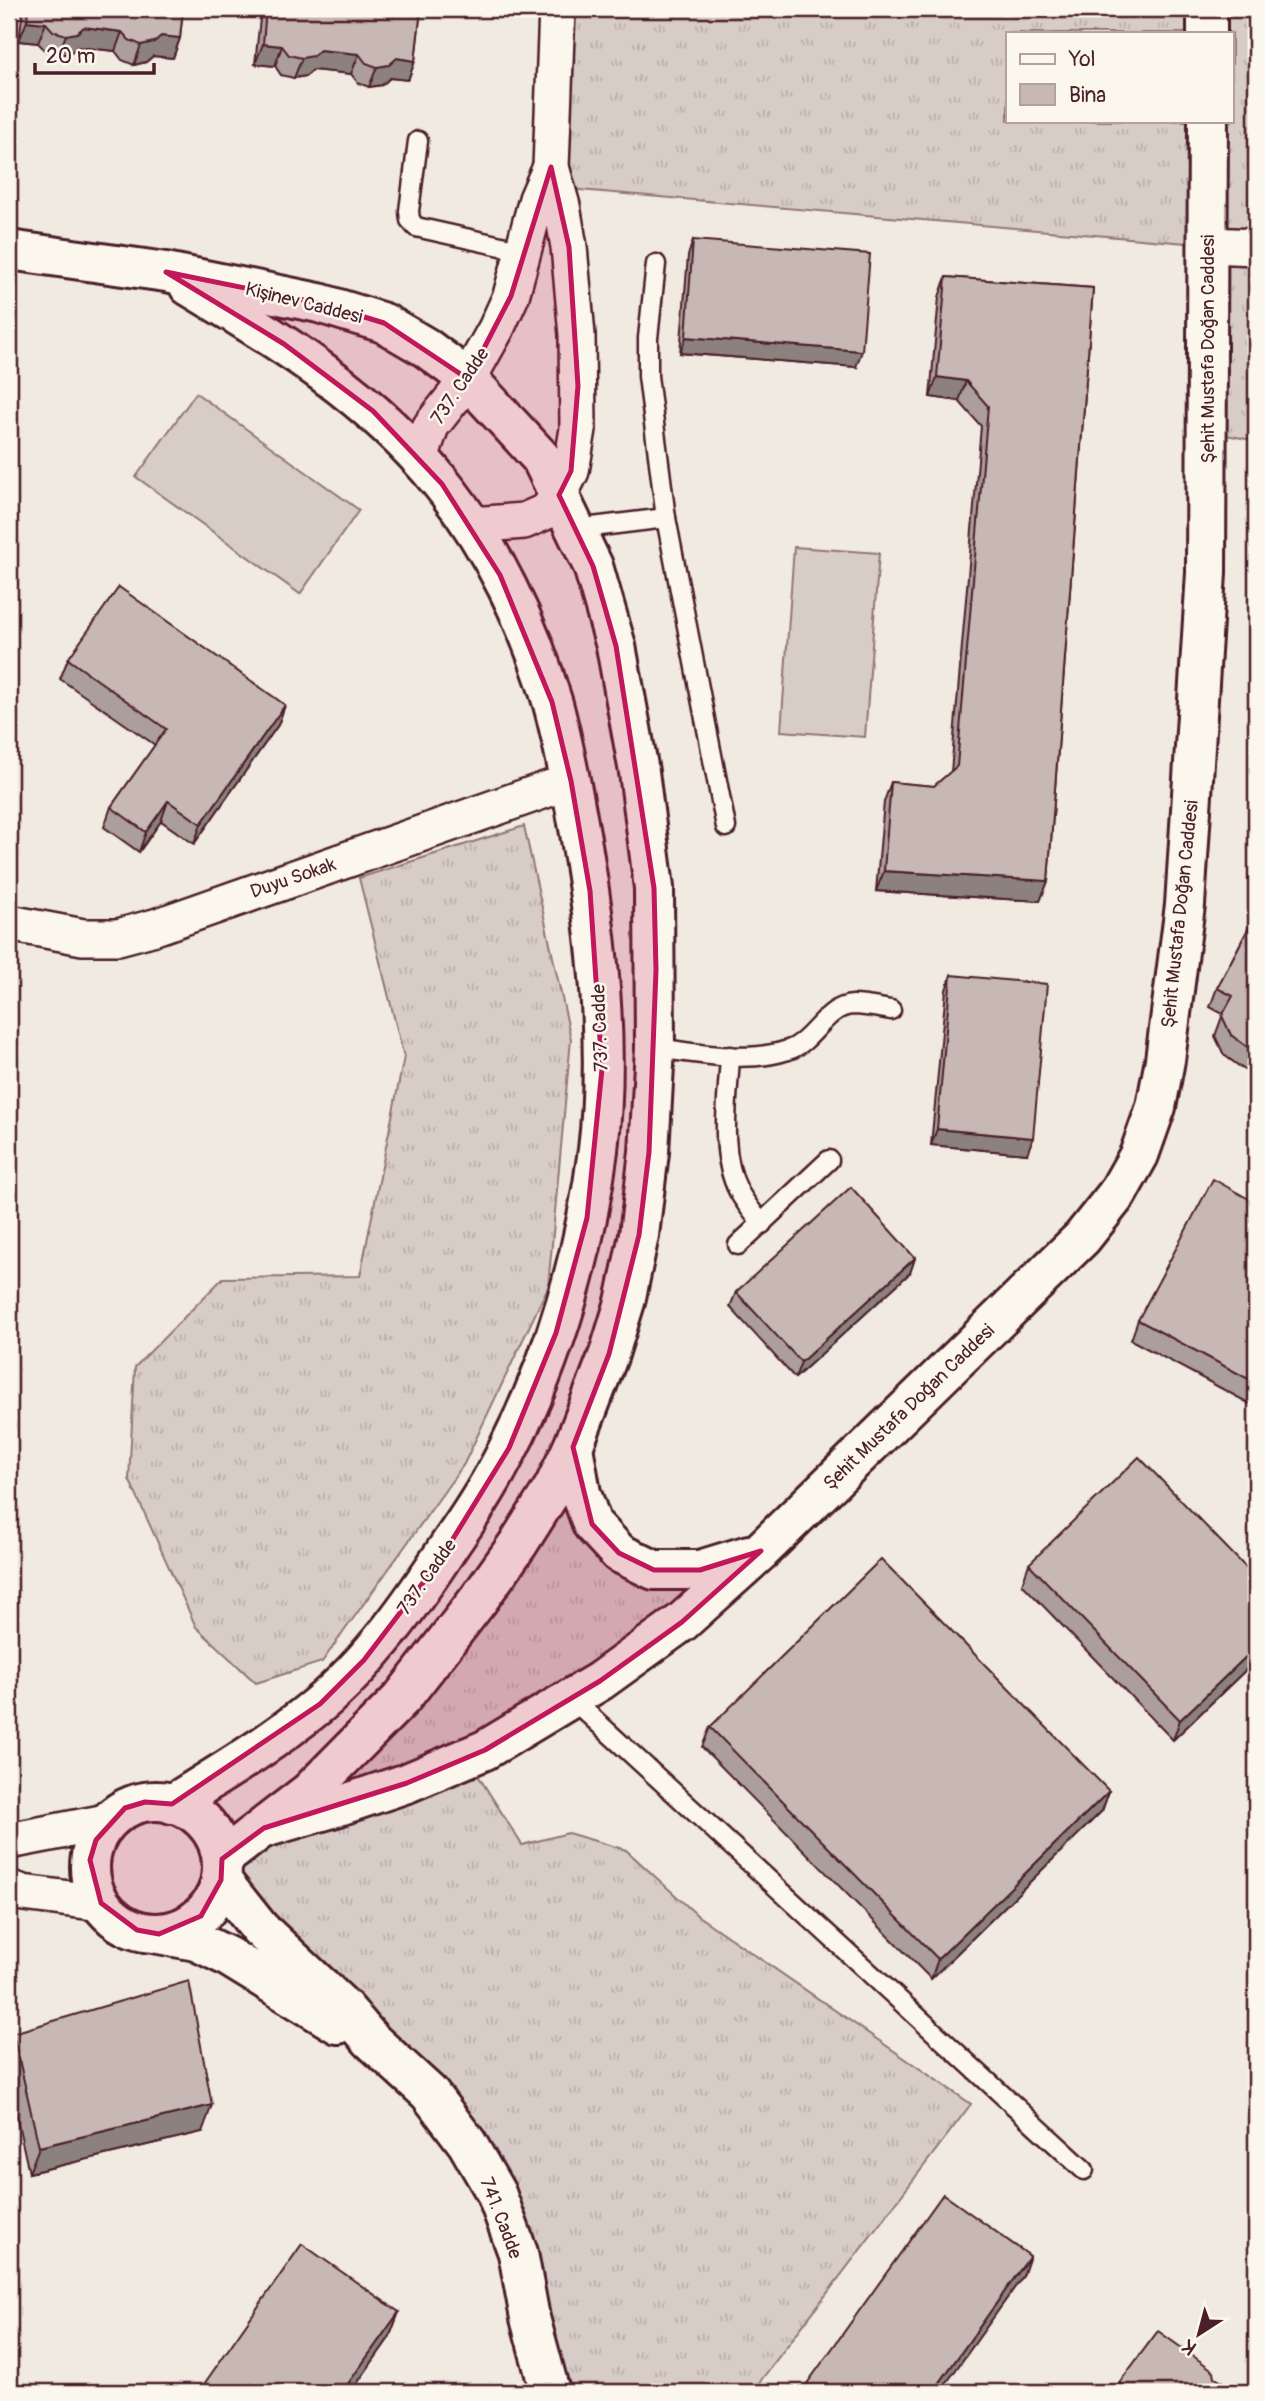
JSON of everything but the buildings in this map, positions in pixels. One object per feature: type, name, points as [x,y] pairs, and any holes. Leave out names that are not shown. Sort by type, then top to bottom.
[{"type":"street","name":"737. Cadde","points":[[557,9],[551,167],[562,206],[569,247],[578,386],[578,429],[571,471],[559,495]]},
{"type":"street","points":[[1207,9],[1207,32]]},
{"type":"street","name":"Şehit Mustafa Doğan Caddesi","points":[[264,1828],[407,1783],[485,1750],[572,1699],[682,1622],[761,1551],[1082,1238],[1117,1194],[1139,1155],[1156,1107],[1166,1060],[1185,905],[1206,573],[1208,122]]},
{"type":"street","name":"737. Cadde","points":[[172,1804],[269,1743],[320,1704],[364,1660],[438,1563],[479,1501],[509,1448],[539,1380],[559,1323],[587,1218],[600,1121],[600,998],[590,891],[571,781],[552,702],[529,638],[500,575],[472,526],[420,458],[431,426],[483,355],[511,296],[537,199],[551,167]]},
{"type":"street","points":[[1209,245],[1256,247]]},
{"type":"street","name":"Kişinev Caddesi","points":[[9,250],[166,272],[319,303],[384,323],[425,347],[468,379],[541,458],[559,495]]},
{"type":"street","name":"Kişinev Caddesi","points":[[166,272],[284,344],[373,411],[420,458]]},
{"type":"street","points":[[222,1870],[264,1828],[309,1792],[402,1698],[442,1649],[518,1544],[554,1487],[573,1447],[609,1354],[625,1302],[639,1235],[649,1152],[655,1048],[654,888],[639,772],[616,646],[593,566],[559,495],[547,511],[524,521],[472,526]]},
{"type":"street","name":"Duyu Sokak","points":[[9,923],[83,937],[117,937],[155,927],[571,781]]},
{"type":"street","name":"Şehit Mustafa Doğan Caddesi","points":[[573,1447],[581,1493],[592,1524],[619,1553],[654,1570],[700,1570],[761,1551]]},
{"type":"street","points":[[145,1802],[172,1804],[186,1808],[204,1821],[216,1838],[222,1870],[214,1900],[201,1916],[181,1928],[159,1934],[137,1930],[117,1920],[101,1903],[92,1882],[90,1860],[96,1840],[107,1822],[125,1808],[145,1802]]},
{"type":"street","points":[[9,1841],[107,1822]]},
{"type":"street","name":"741. Cadde","points":[[222,1870],[260,1930],[344,2008],[371,2040],[429,2093],[467,2143],[496,2193],[518,2253],[530,2318],[551,2392]]},
{"type":"street","points":[[9,1888],[23,1893],[101,1903]]},
{"type":"street","name":"741. Cadde","points":[[159,1934],[196,1941],[227,1956],[349,2030],[371,2040]]},
{"type":"lane","points":[[418,141],[409,211],[410,220],[415,227],[524,251]]},
{"type":"lane","points":[[656,264],[648,338],[649,376],[666,518],[726,827]]},
{"type":"lane","points":[[576,529],[666,518]]},
{"type":"lane","points":[[655,1048],[758,1057],[790,1050],[803,1043],[835,1011],[845,1006],[891,1010]]},
{"type":"lane","points":[[730,1056],[726,1140],[729,1165],[739,1193],[762,1224]]},
{"type":"lane","points":[[738,1245],[829,1160]]},
{"type":"lane","points":[[572,1699],[1084,2170]]},
{"type":"highlighted area","points":[[551,167],[569,247],[578,386],[571,471],[559,495],[593,566],[616,646],[654,888],[656,970],[649,1152],[639,1235],[609,1354],[573,1447],[592,1524],[619,1553],[654,1570],[700,1570],[761,1551],[682,1622],[600,1681],[485,1750],[407,1783],[264,1828],[222,1859],[221,1880],[201,1916],[159,1934],[137,1930],[101,1903],[90,1860],[96,1840],[125,1808],[145,1802],[172,1804],[320,1704],[364,1660],[438,1563],[509,1448],[556,1333],[587,1218],[602,1069],[590,891],[571,781],[552,702],[500,575],[442,484],[373,411],[284,344],[166,272],[319,303],[384,323],[468,379],[511,296]]},
{"type":"green space","points":[[557,9],[1256,9],[1256,441],[1207,431],[1209,245],[557,188]]},
{"type":"green space","points":[[196,393],[359,510],[300,594],[136,477]]},
{"type":"green space","points":[[794,547],[879,553],[865,737],[781,731]]},
{"type":"green space","points":[[524,826],[571,1039],[548,1287],[464,1464],[322,1662],[256,1683],[196,1627],[129,1479],[135,1367],[223,1278],[360,1276],[404,1057],[359,878]]},
{"type":"green space","points":[[553,1487],[619,1553],[761,1551],[467,1758],[522,1845],[568,1833],[626,1850],[698,1916],[971,2104],[752,2392],[550,2392],[496,2193],[222,1859],[309,1792]]}]
